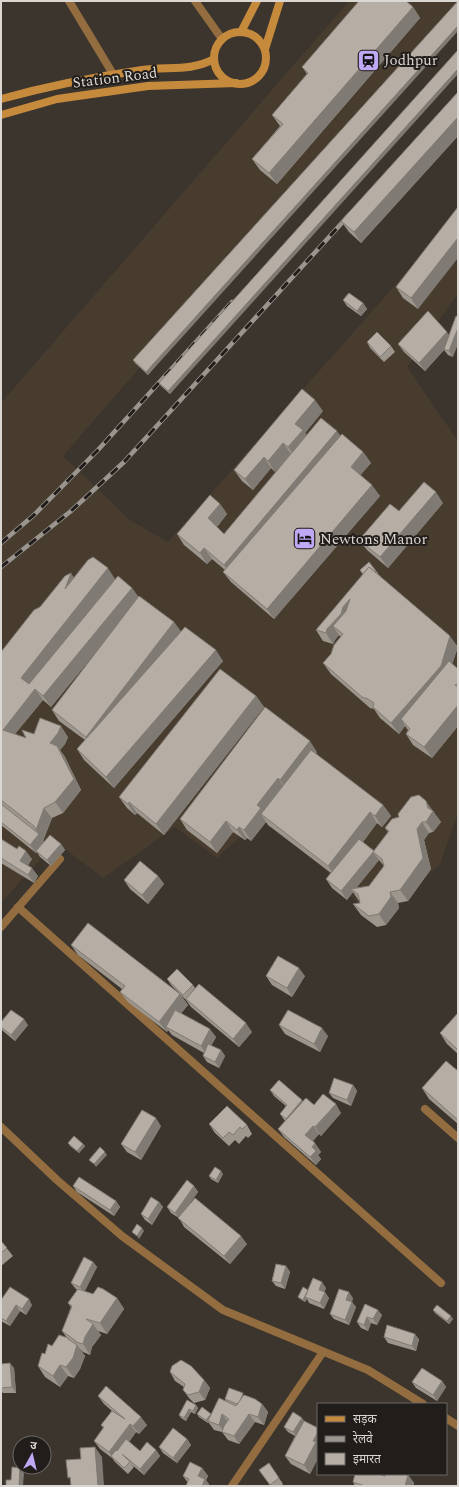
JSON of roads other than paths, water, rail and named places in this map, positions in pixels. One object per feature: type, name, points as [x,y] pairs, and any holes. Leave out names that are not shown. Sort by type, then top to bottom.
[{"type":"street","points":[[69,1],[113,74]]},
{"type":"street","points":[[195,1],[222,39]]},
{"type":"street","points":[[241,32],[257,1]]},
{"type":"street","points":[[265,49],[259,40],[251,34],[241,32],[227,35],[222,39],[214,52],[216,68],[220,75],[227,81],[236,84],[250,82],[261,73],[265,66],[265,49],[280,1]]},
{"type":"street","name":"Station Road","points":[[1,99],[56,84],[146,69],[193,67],[205,64],[214,59]]},
{"type":"street","name":"Station Road","points":[[1,115],[57,99],[148,86],[236,84]]},
{"type":"street","points":[[1,927],[60,859]]},
{"type":"street","points":[[18,907],[441,1283]]},
{"type":"street","points":[[425,1109],[458,1138]]},
{"type":"street","points":[[1,1127],[57,1180],[122,1236],[223,1310],[368,1370],[420,1403]]},
{"type":"street","points":[[232,1486],[323,1352]]},
{"type":"street","points":[[447,1419],[458,1426]]},
{"type":"railway","points":[[1,567],[71,511],[124,462],[350,214]]},
{"type":"railway","points":[[1,543],[34,515],[98,450],[232,302]]},
{"type":"place","name":"Jodhpur","points":[[368,60]]},
{"type":"place","name":"Newtons Manor","points":[[305,539]]}]
